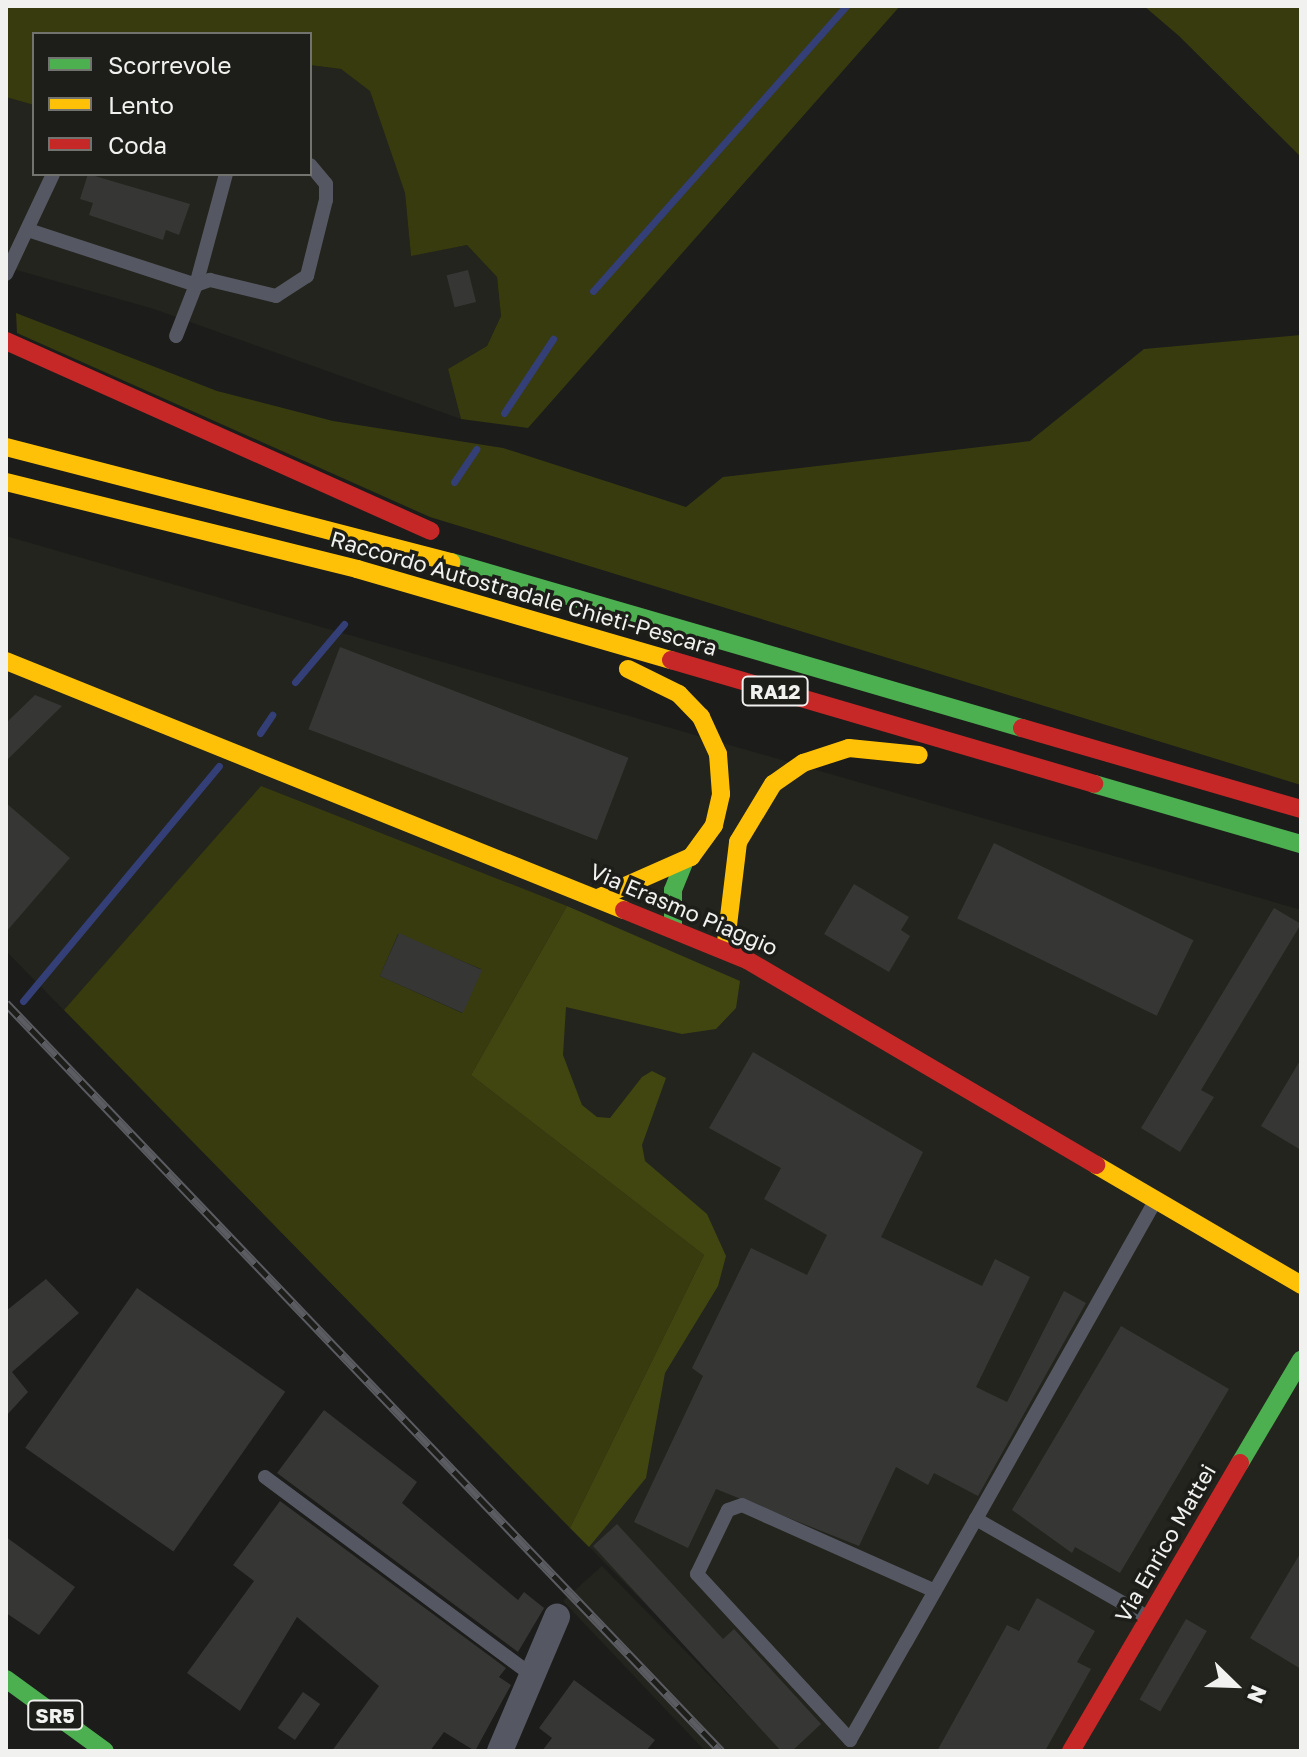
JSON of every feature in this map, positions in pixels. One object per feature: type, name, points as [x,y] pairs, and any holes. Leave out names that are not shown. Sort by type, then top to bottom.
[{"type":"main road","points":[[6,341],[395,517],[540,568],[568,594]]},
{"type":"main road","name":"Raccordo Autostradale Chieti-Pescara","points":[[6,447],[161,481],[568,594],[1301,809]]},
{"type":"main road","name":"Raccordo Autostradale Chieti-Pescara","points":[[6,482],[235,535],[1301,844]]},
{"type":"main road","points":[[491,608],[520,637],[636,671],[679,694],[701,717],[718,754],[721,794],[714,825],[684,863],[673,890],[673,928]]},
{"type":"main road","name":"Via Erasmo Piaggio","points":[[6,661],[725,950],[1301,1285]]},
{"type":"main road","points":[[725,950],[743,827],[787,773],[862,747],[959,767]]},
{"type":"main road","points":[[1027,788],[1060,773]]},
{"type":"main road","points":[[598,898],[684,863]]},
{"type":"main road","name":"Via Enrico Mattei","points":[[1071,1751],[1301,1360]]},
{"type":"main road","name":"SR5","points":[[6,1679],[105,1751]]},
{"type":"street","points":[[500,1751],[557,1617]]},
{"type":"lane","points":[[28,230],[196,285],[210,280],[276,296],[307,276],[326,200],[326,184],[312,167]]},
{"type":"lane","points":[[6,274],[52,176]]},
{"type":"lane","points":[[176,336],[196,285],[225,176]]},
{"type":"lane","points":[[935,1591],[742,1505],[728,1510],[697,1574],[850,1740],[935,1591],[976,1519],[1156,1199]]},
{"type":"lane","points":[[265,1477],[532,1675]]},
{"type":"lane","points":[[976,1519],[1149,1618]]},
{"type":"shaded area","points":[[312,65],[341,69],[370,90],[405,193],[411,255],[467,245],[497,277],[501,316],[487,346],[448,369],[461,419],[154,309],[6,267],[6,97],[32,104],[32,176],[312,176]]},
{"type":"shaded area","points":[[6,536],[1301,910],[1301,1751],[789,1751],[6,951]]},
{"type":"shaded area","points":[[602,1566],[783,1751],[705,1751],[563,1601]]},
{"type":"green space","points":[[6,6],[900,6],[528,428],[461,419],[448,369],[487,346],[501,316],[497,277],[467,245],[411,256],[405,193],[370,91],[341,69],[312,65],[312,32],[32,32],[32,104],[6,97]]},
{"type":"green space","points":[[1144,6],[1301,6],[1301,157],[1179,36]]},
{"type":"green space","points":[[16,313],[217,391],[333,421],[503,448],[686,507],[723,477],[1030,441],[1144,349],[1301,335],[1301,785],[430,517],[17,333]]},
{"type":"green space","points":[[261,786],[567,906],[471,1075],[704,1255],[570,1528],[64,1010]],"holes":[[[398,934],[481,969],[462,1013],[380,976]]]},
{"type":"green space","points":[[567,906],[740,981],[736,1008],[716,1029],[682,1034],[566,1007],[563,1055],[582,1105],[597,1117],[610,1118],[642,1077],[652,1071],[666,1078],[642,1145],[645,1161],[707,1214],[726,1256],[718,1286],[665,1373],[646,1478],[589,1547],[570,1528],[704,1255],[471,1075]]},
{"type":"building","points":[[87,176],[95,176],[190,204],[179,235],[166,230],[163,240],[89,215],[93,203],[80,199]]},
{"type":"building","points":[[468,270],[476,302],[455,307],[447,275]]},
{"type":"building","points":[[340,647],[628,758],[597,840],[308,729]]},
{"type":"building","points":[[35,695],[62,706],[6,761],[6,723]]},
{"type":"building","points":[[6,803],[70,858],[6,932]]},
{"type":"building","points":[[994,843],[1194,940],[1157,1016],[957,918]]},
{"type":"building","points":[[854,884],[909,917],[901,930],[910,936],[889,972],[824,934]]},
{"type":"building","points":[[1274,908],[1301,924],[1201,1090],[1214,1097],[1180,1152],[1141,1128]]},
{"type":"building","points":[[399,933],[482,970],[463,1013],[380,976]]},
{"type":"building","points":[[753,1052],[923,1152],[881,1237],[982,1286],[995,1259],[1030,1277],[976,1387],[1007,1402],[1064,1291],[1086,1303],[978,1496],[934,1473],[928,1485],[896,1467],[859,1546],[716,1489],[688,1548],[634,1522],[703,1376],[692,1368],[751,1248],[807,1275],[827,1235],[764,1199],[781,1168],[709,1128]]},
{"type":"building","points":[[1301,1059],[1301,1150],[1261,1126]]},
{"type":"building","points":[[46,1279],[79,1313],[12,1372],[28,1392],[6,1416],[6,1311]]},
{"type":"building","points":[[137,1288],[285,1392],[173,1552],[25,1448]]},
{"type":"building","points":[[1121,1326],[1229,1389],[1120,1573],[1075,1547],[1072,1553],[1012,1510]]},
{"type":"building","points":[[324,1410],[417,1482],[402,1503],[518,1600],[524,1592],[544,1608],[518,1652],[277,1473]]},
{"type":"building","points":[[280,1501],[506,1668],[499,1677],[511,1685],[475,1751],[444,1732],[430,1751],[332,1751],[379,1686],[297,1617],[240,1711],[187,1673],[254,1581],[233,1565]]},
{"type":"building","points":[[617,1524],[723,1639],[734,1629],[821,1724],[792,1751],[781,1751],[593,1546]]},
{"type":"building","points":[[6,1537],[75,1587],[39,1635],[6,1613]]},
{"type":"building","points":[[1301,1552],[1301,1669],[1250,1638]]},
{"type":"building","points":[[1037,1598],[1095,1631],[1077,1662],[1091,1669],[1045,1751],[937,1751],[1007,1625],[1019,1631]]},
{"type":"building","points":[[1186,1619],[1207,1631],[1160,1712],[1140,1700]]},
{"type":"building","points":[[574,1680],[655,1740],[646,1751],[542,1751],[552,1738],[539,1728]]},
{"type":"building","points":[[303,1692],[320,1704],[295,1740],[278,1728]]},
{"type":"waterway","points":[[593,291],[846,6]]},
{"type":"waterway","points":[[504,413],[553,339]]},
{"type":"waterway","points":[[454,482],[476,449]]},
{"type":"waterway","points":[[295,682],[344,624]]},
{"type":"waterway","points":[[260,733],[272,715]]},
{"type":"waterway","points":[[23,1001],[219,766]]},
{"type":"railway","points":[[6,1003],[721,1751]]},
{"type":"traffic: fast","points":[[451,562],[1022,728]]},
{"type":"traffic: fast","points":[[1094,784],[1301,844]]},
{"type":"traffic: fast","points":[[673,928],[673,890],[684,863]]},
{"type":"traffic: fast","points":[[1240,1463],[1301,1360]]},
{"type":"traffic: fast","points":[[6,1679],[105,1751]]},
{"type":"traffic: slow","points":[[6,447],[451,562]]},
{"type":"traffic: slow","points":[[6,482],[357,569],[671,660]]},
{"type":"traffic: slow","points":[[6,661],[624,910]]},
{"type":"traffic: slow","points":[[598,898],[691,857],[714,825],[721,794],[718,754],[701,717],[679,694],[628,669]]},
{"type":"traffic: slow","points":[[725,950],[738,842],[773,784],[803,763],[849,748],[919,755]]},
{"type":"traffic: slow","points":[[1096,1165],[1301,1285]]},
{"type":"traffic: jam","points":[[6,341],[430,531]]},
{"type":"traffic: jam","points":[[671,660],[1094,784]]},
{"type":"traffic: jam","points":[[1022,728],[1301,809]]},
{"type":"traffic: jam","points":[[624,910],[747,960],[1096,1165]]},
{"type":"traffic: jam","points":[[1071,1751],[1240,1463]]}]
